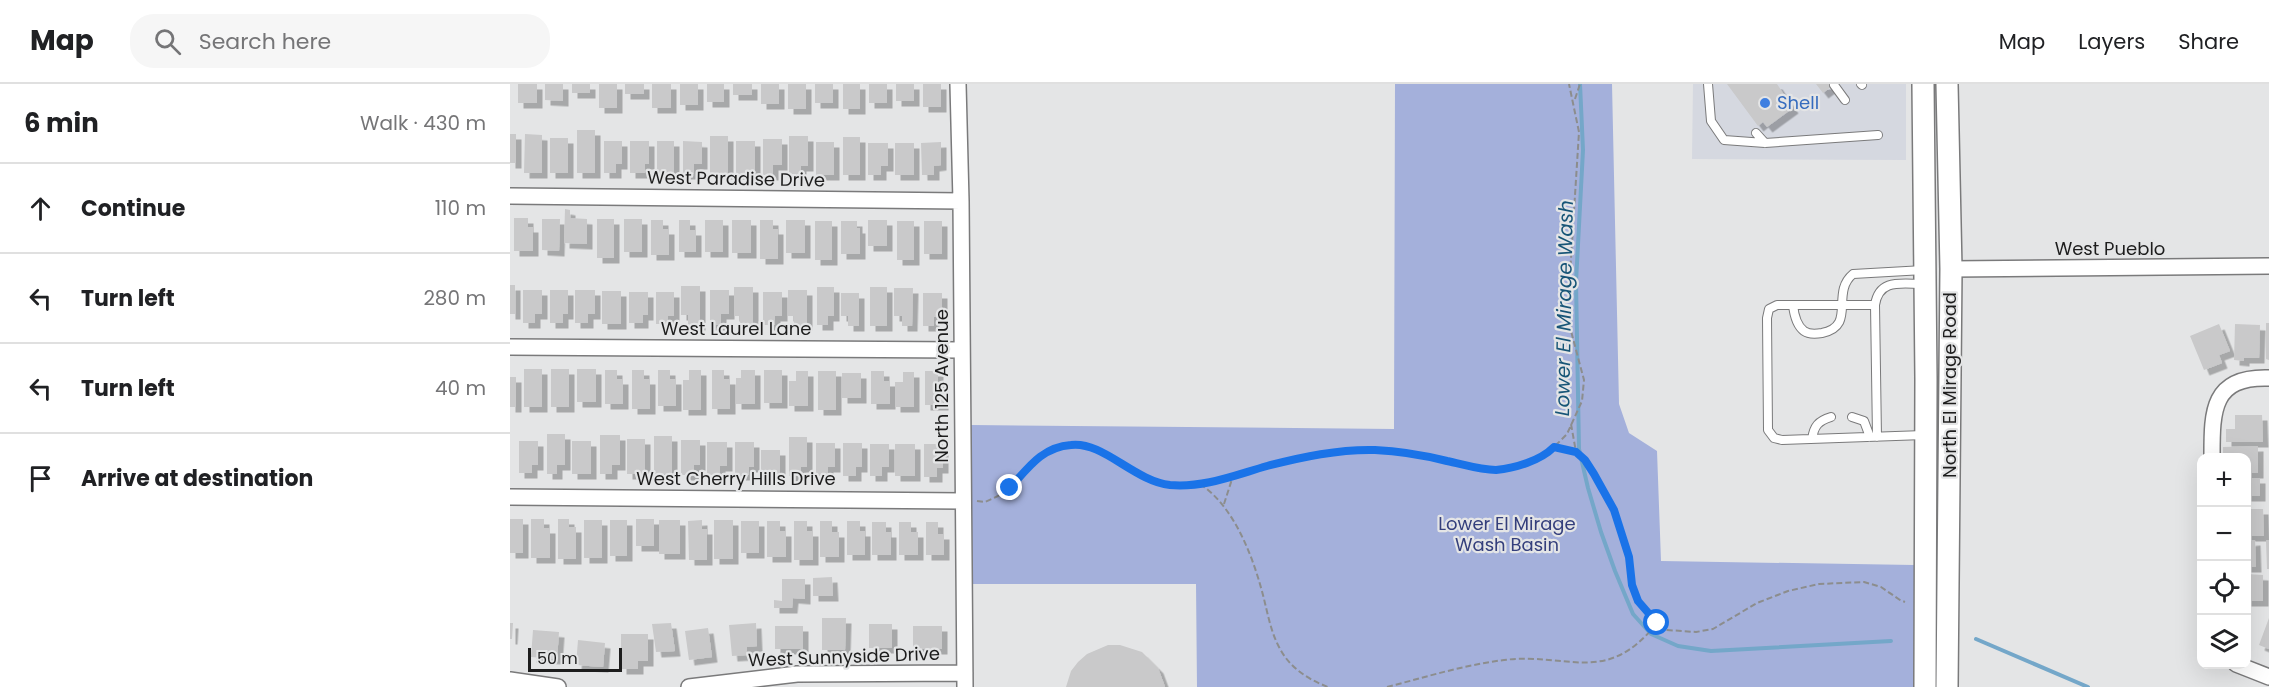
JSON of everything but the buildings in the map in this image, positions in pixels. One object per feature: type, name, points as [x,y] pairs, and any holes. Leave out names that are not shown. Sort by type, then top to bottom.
[{"type":"main road","name":"North El Mirage Road","points":[[1923,84],[1926,435],[1925,687]]},
{"type":"main road","name":"North El Mirage Road","points":[[1947,84],[1951,269],[1947,687]]},
{"type":"street","name":"North 125 Avenue","points":[[958,84],[965,680]]},
{"type":"street","name":"West Paradise Drive","points":[[510,196],[961,201]]},
{"type":"street","name":"West Pueblo","points":[[1951,269],[2269,266]]},
{"type":"street","name":"West Laurel Lane","points":[[510,347],[961,350]]},
{"type":"street","points":[[2212,453],[2212,418],[2217,400],[2230,387],[2249,377],[2269,378]]},
{"type":"street","name":"West Cherry Hills Drive","points":[[510,497],[962,501]]},
{"type":"street","points":[[2249,669],[2269,677]]},
{"type":"street","name":"West Sunnyside Drive","points":[[689,687],[797,674],[965,680]]},
{"type":"street","points":[[510,680],[558,687]]},
{"type":"lane","points":[[1708,84],[1711,121],[1724,140],[1765,142],[1878,135]]},
{"type":"lane","points":[[1834,85],[1845,100]]},
{"type":"lane","points":[[1756,133],[1765,142]]},
{"type":"lane","points":[[1793,305],[1801,328],[1807,333],[1818,334],[1832,330],[1838,325],[1842,316],[1843,289],[1846,280],[1853,274],[1925,277]]},
{"type":"lane","points":[[1873,437],[1876,294],[1881,288],[1925,277]]},
{"type":"lane","points":[[1875,305],[1777,305],[1769,309],[1767,318],[1768,430],[1773,438],[1926,435]]},
{"type":"lane","points":[[1812,439],[1814,426],[1831,417]]},
{"type":"lane","points":[[1852,417],[1864,421],[1873,437]]},
{"type":"path","points":[[962,501],[985,502],[998,496],[1010,488],[1035,459],[1046,451],[1076,444],[1084,444],[1099,451],[1146,478],[1167,485],[1188,486],[1322,453],[1373,450],[1418,454],[1494,470],[1521,465],[1548,453],[1567,434],[1572,424],[1582,400],[1584,380],[1571,331],[1568,306],[1579,132],[1569,84]]},
{"type":"path","points":[[1574,102],[1580,84]]},
{"type":"path","points":[[1572,424],[1576,452]]},
{"type":"path","points":[[1554,447],[1576,452],[1590,467],[1614,510],[1629,557],[1632,585],[1638,601],[1657,623],[1667,630],[1683,632],[1713,629],[1757,603],[1788,591],[1819,584],[1864,582],[1881,587],[1905,602]]},
{"type":"path","points":[[1224,504],[1233,476]]},
{"type":"path","points":[[1200,484],[1224,504],[1251,557],[1279,648],[1298,672],[1328,687]]},
{"type":"path","points":[[1387,687],[1473,665],[1507,660],[1531,659],[1588,665],[1608,660],[1639,643],[1657,623]]},
{"type":"shaded area","points":[[1693,84],[1906,84],[1906,160],[1692,159]]},
{"type":"green space","name":"Lower El Mirage Wash Basin","points":[[1395,84],[1612,84],[1619,404],[1629,433],[1657,451],[1661,561],[1914,565],[1915,687],[1197,687],[1196,584],[971,584],[971,425],[1394,429]]},
{"type":"waterway","name":"Lower El Mirage Wash","points":[[1580,84],[1583,150],[1576,282],[1579,449],[1601,532],[1633,614],[1651,634],[1678,646],[1711,651],[1891,641]]},
{"type":"waterway","name":"Lower El Mirage Wash","points":[[1976,639],[2088,687]]},
{"type":"place","name":"Shell","points":[[1765,103]]},
{"type":"route","points":[[1010,488],[1035,459],[1046,451],[1068,445],[1084,444],[1146,478],[1167,485],[1188,486],[1214,482],[1322,453],[1373,450],[1418,454],[1494,470],[1521,465],[1548,453],[1554,447],[1561,448],[1576,452],[1585,460],[1614,510],[1629,557],[1632,585],[1638,601],[1657,623]]}]
